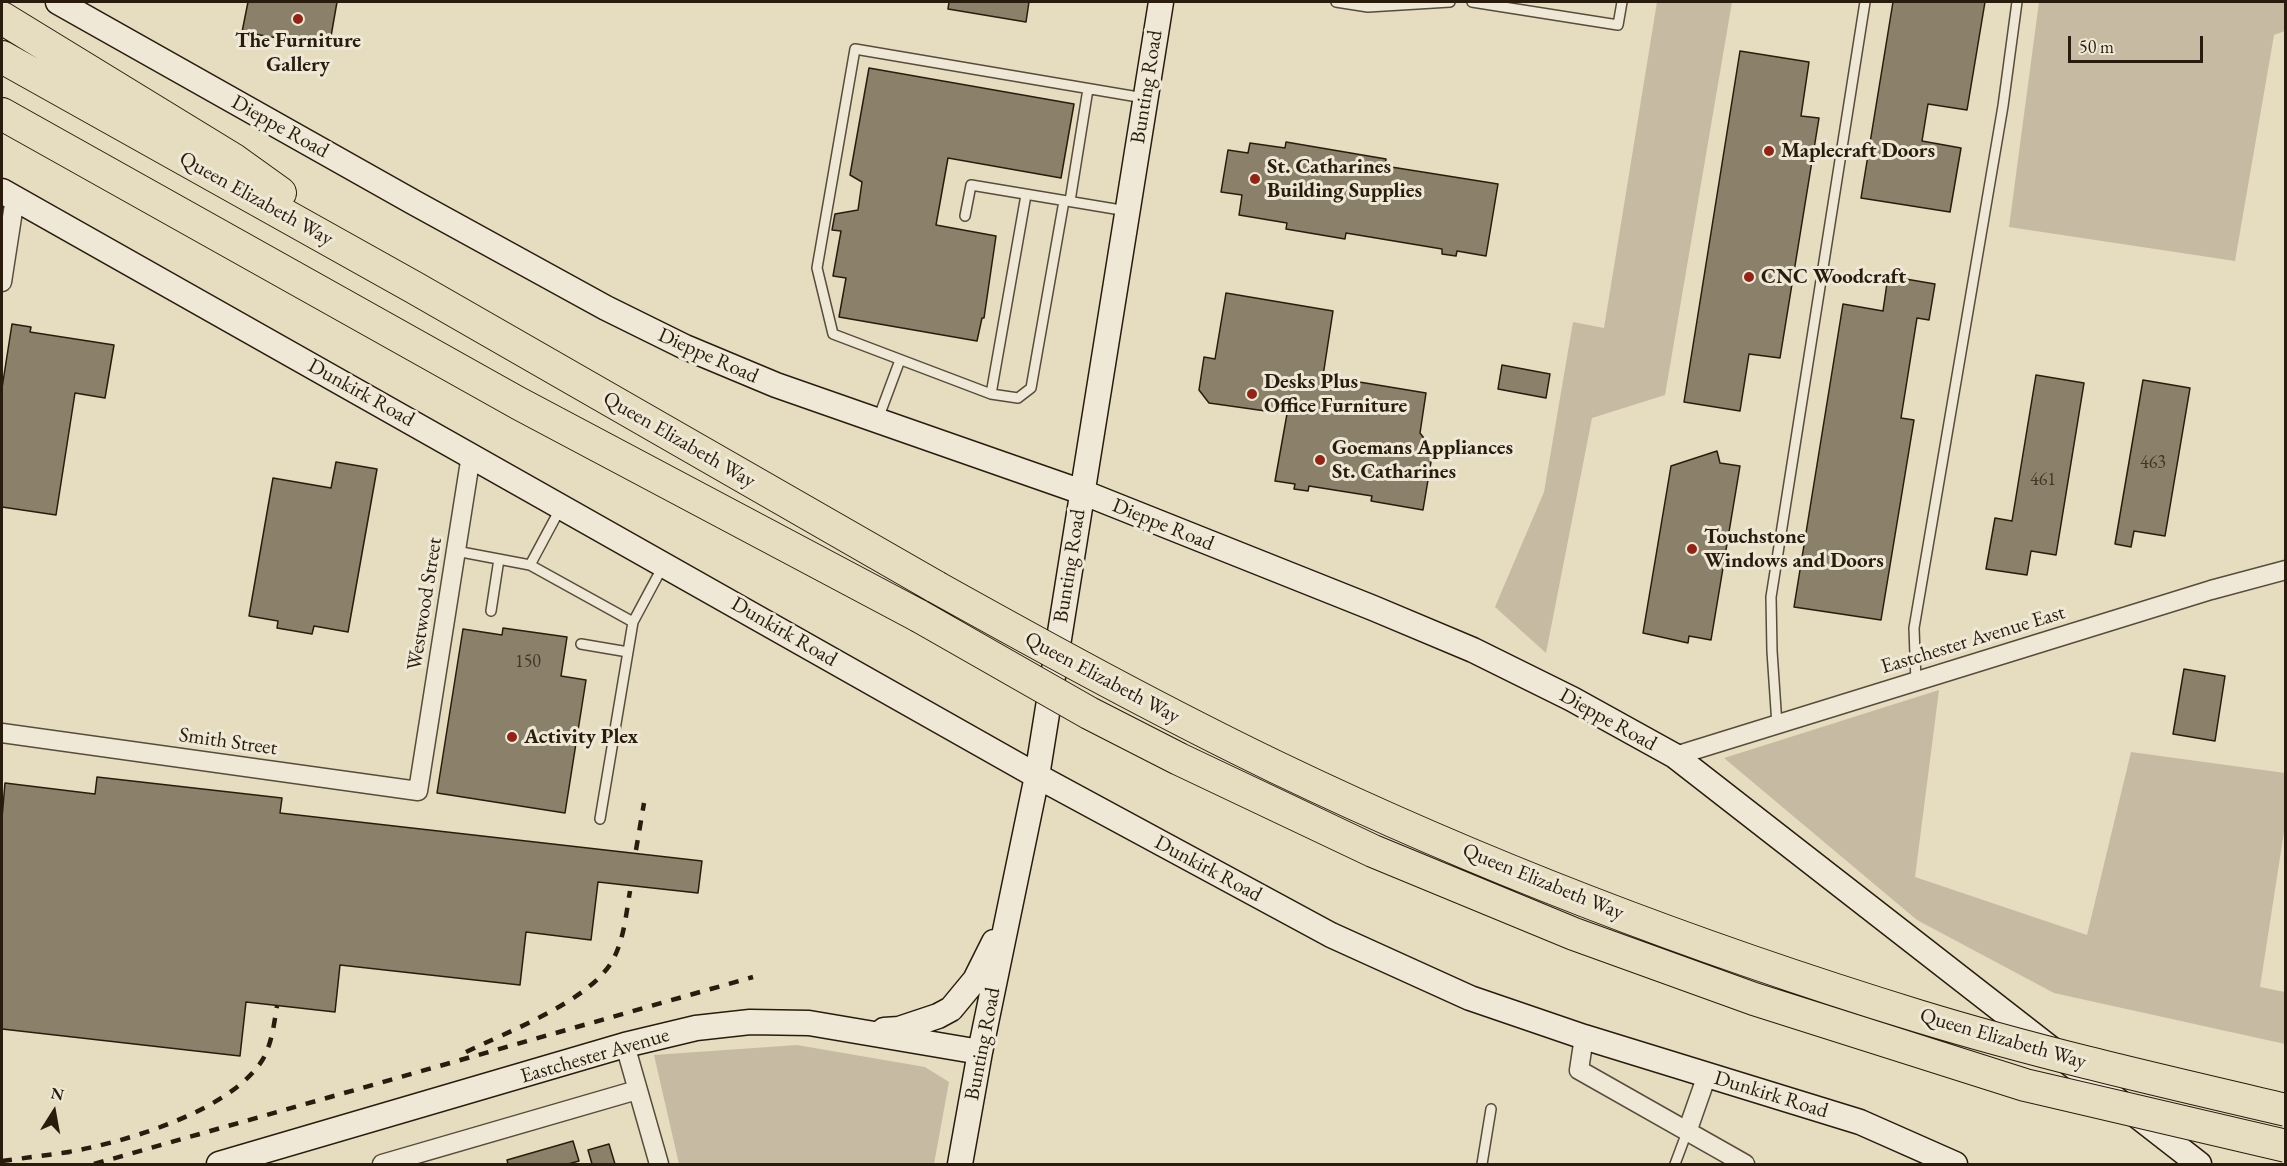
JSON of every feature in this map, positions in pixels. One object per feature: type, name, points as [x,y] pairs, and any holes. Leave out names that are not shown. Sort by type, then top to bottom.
[{"type":"highway","points":[[2,18],[234,160],[416,288]]},
{"type":"highway","name":"Queen Elizabeth Way","points":[[2,57],[416,288],[936,587],[1101,679],[1249,754],[1345,799],[1546,884],[1762,965],[1917,1016],[2061,1057],[2286,1110]]},
{"type":"highway","name":"Queen Elizabeth Way","points":[[2,114],[518,403],[919,616],[1089,713],[1179,759],[1373,851],[1574,934],[1754,999],[2025,1085],[2286,1146]]},
{"type":"street","name":"Dieppe Road","points":[[58,2],[413,202],[685,347],[739,371],[1082,492],[1473,650],[1572,699],[1675,756],[2199,1164]]},
{"type":"street","name":"Bunting Road","points":[[960,1164],[980,1052],[1037,776],[1161,2]]},
{"type":"street","points":[[2,282],[8,194]]},
{"type":"street","name":"Dunkirk Road","points":[[8,194],[1037,776],[1330,935],[1470,998],[1584,1037],[1860,1122],[1955,1164]]},
{"type":"street","name":"Westwood Street","points":[[422,761],[471,455]]},
{"type":"street","name":"Eastchester Avenue East","points":[[1675,756],[2211,590],[2286,570]]},
{"type":"street","name":"Smith Street","points":[[2,734],[418,791],[422,761]]},
{"type":"street","points":[[866,1033],[899,1029],[938,1016],[951,1009],[975,980],[987,960],[1012,901]]},
{"type":"street","name":"Eastchester Avenue","points":[[219,1164],[275,1157],[625,1046],[696,1028],[750,1022],[809,1023],[980,1052]]},
{"type":"street","points":[[1584,1037],[1579,1070],[1745,1164]]},
{"type":"street","points":[[625,1046],[659,1164]]},
{"type":"street","points":[[1687,1132],[1707,1075]]},
{"type":"street","name":"Eastchester Avenue","points":[[382,1164],[637,1090]]},
{"type":"lane","points":[[1336,2],[1368,7],[1450,2]]},
{"type":"lane","points":[[1472,2],[1618,25],[1622,2]]},
{"type":"lane","points":[[1776,724],[1771,597],[1865,2]]},
{"type":"lane","points":[[1916,682],[1914,628],[2003,106],[2017,2]]},
{"type":"lane","points":[[1089,89],[1031,388],[1018,398],[991,394],[833,334],[818,268],[855,50],[883,54],[1089,89],[1146,99]]},
{"type":"lane","points":[[965,216],[971,185],[1127,212]]},
{"type":"lane","points":[[991,394],[1026,195]]},
{"type":"lane","points":[[878,421],[900,360]]},
{"type":"lane","points":[[530,565],[562,506]]},
{"type":"lane","points":[[456,551],[530,565],[633,622]]},
{"type":"lane","points":[[490,611],[499,559]]},
{"type":"lane","points":[[600,819],[633,622],[664,564]]},
{"type":"lane","points":[[581,644],[628,652]]},
{"type":"lane","points":[[1482,1164],[1491,1109]]},
{"type":"lane","points":[[1675,1164],[1687,1132]]},
{"type":"shaded area","points":[[1657,2],[1732,2],[1665,395],[1592,418],[1546,653],[1495,607],[1544,492],[1573,322],[1604,328]]},
{"type":"shaded area","points":[[2039,2],[2285,2],[2285,31],[2274,35],[2235,261],[2009,227]]},
{"type":"shaded area","points":[[1939,690],[1915,877],[2087,935],[2131,752],[2285,773],[2285,825],[2260,987],[2285,992],[2285,1044],[2054,993],[1917,920],[1724,758]]},
{"type":"shaded area","points":[[797,1045],[925,1067],[949,1082],[934,1164],[679,1164],[654,1055]]},
{"type":"building","points":[[248,2],[337,2],[330,42],[325,46],[242,32]]},
{"type":"building","points":[[949,2],[1029,2],[1026,22],[948,9]]},
{"type":"building","points":[[1893,2],[1985,2],[1967,110],[1928,104],[1922,141],[1961,148],[1950,212],[1861,198]]},
{"type":"building","name":"CNC Woodcraft","points":[[1740,51],[1809,62],[1801,116],[1819,118],[1780,358],[1749,354],[1740,411],[1684,402]]},
{"type":"building","points":[[869,68],[1074,104],[1061,178],[948,158],[936,225],[996,236],[984,318],[982,318],[977,341],[839,317],[846,278],[833,276],[841,231],[832,230],[835,214],[858,210],[862,182],[850,175]]},
{"type":"building","points":[[1286,142],[1386,159],[1385,166],[1498,184],[1486,256],[1457,251],[1456,256],[1442,254],[1442,249],[1346,233],[1345,239],[1286,229],[1287,223],[1239,215],[1242,195],[1221,192],[1228,150],[1248,153],[1250,143],[1285,148]]},
{"type":"building","points":[[1888,276],[1935,284],[1929,320],[1917,318],[1901,418],[1914,420],[1881,620],[1794,607],[1843,304],[1883,311]]},
{"type":"building","points":[[1226,293],[1333,311],[1323,376],[1426,393],[1420,433],[1433,450],[1423,510],[1371,501],[1372,496],[1309,486],[1308,491],[1294,489],[1295,484],[1275,481],[1287,414],[1209,403],[1199,390],[1204,357],[1215,359]]},
{"type":"building","points":[[12,324],[31,327],[30,332],[114,345],[105,398],[75,393],[56,515],[2,507],[2,388]]},
{"type":"building","points":[[1502,365],[1550,374],[1546,398],[1498,389]]},
{"type":"building","points":[[2036,375],[2084,383],[2056,555],[2031,551],[2027,575],[1986,569],[1995,518],[2012,521]]},
{"type":"building","points":[[2143,380],[2190,388],[2165,536],[2134,531],[2131,547],[2115,544]]},
{"type":"building","name":"Touchstone Windows and Doors","points":[[1717,451],[1720,463],[1740,466],[1711,640],[1689,636],[1688,643],[1643,633],[1671,466]]},
{"type":"building","points":[[336,462],[377,469],[348,632],[314,626],[312,634],[277,628],[278,621],[249,616],[273,478],[331,488]]},
{"type":"building","name":"Activity Plex","points":[[503,628],[567,637],[561,676],[586,680],[565,813],[437,793],[463,629],[502,635]]},
{"type":"building","points":[[2184,669],[2225,676],[2215,741],[2173,734]]},
{"type":"building","points":[[97,777],[282,798],[280,813],[702,861],[698,893],[598,882],[591,940],[526,932],[520,985],[340,965],[335,1012],[246,1002],[240,1056],[2,1029],[2,818],[5,783],[95,794]]},
{"type":"building","points":[[573,1141],[579,1161],[568,1164],[508,1164],[507,1160]]},
{"type":"building","points":[[609,1144],[615,1164],[592,1164],[588,1150]]},
{"type":"railway","points":[[636,850],[644,803]]},
{"type":"railway","points":[[466,1052],[545,1015],[584,991],[600,977],[611,963],[619,946],[630,891]]},
{"type":"railway","points":[[94,1164],[753,977]]},
{"type":"railway","points":[[62,1153],[86,1149],[143,1133],[201,1110],[226,1095],[248,1078],[263,1059],[271,1040],[277,1006]]},
{"type":"railway","points":[[2,1161],[70,1152]]},
{"type":"place","name":"The Furniture Gallery","points":[[298,19]]},
{"type":"place","name":"Maplecraft Doors","points":[[1769,151]]},
{"type":"place","name":"St. Catharines Building Supplies","points":[[1255,179]]},
{"type":"place","name":"CNC Woodcraft","points":[[1749,277]]},
{"type":"place","name":"Desks Plus Office Furniture","points":[[1252,394]]},
{"type":"place","name":"Goemans Appliances St. Catharines","points":[[1320,460]]},
{"type":"place","name":"Touchstone Windows and Doors","points":[[1692,549]]},
{"type":"place","name":"Activity Plex","points":[[512,737]]}]
